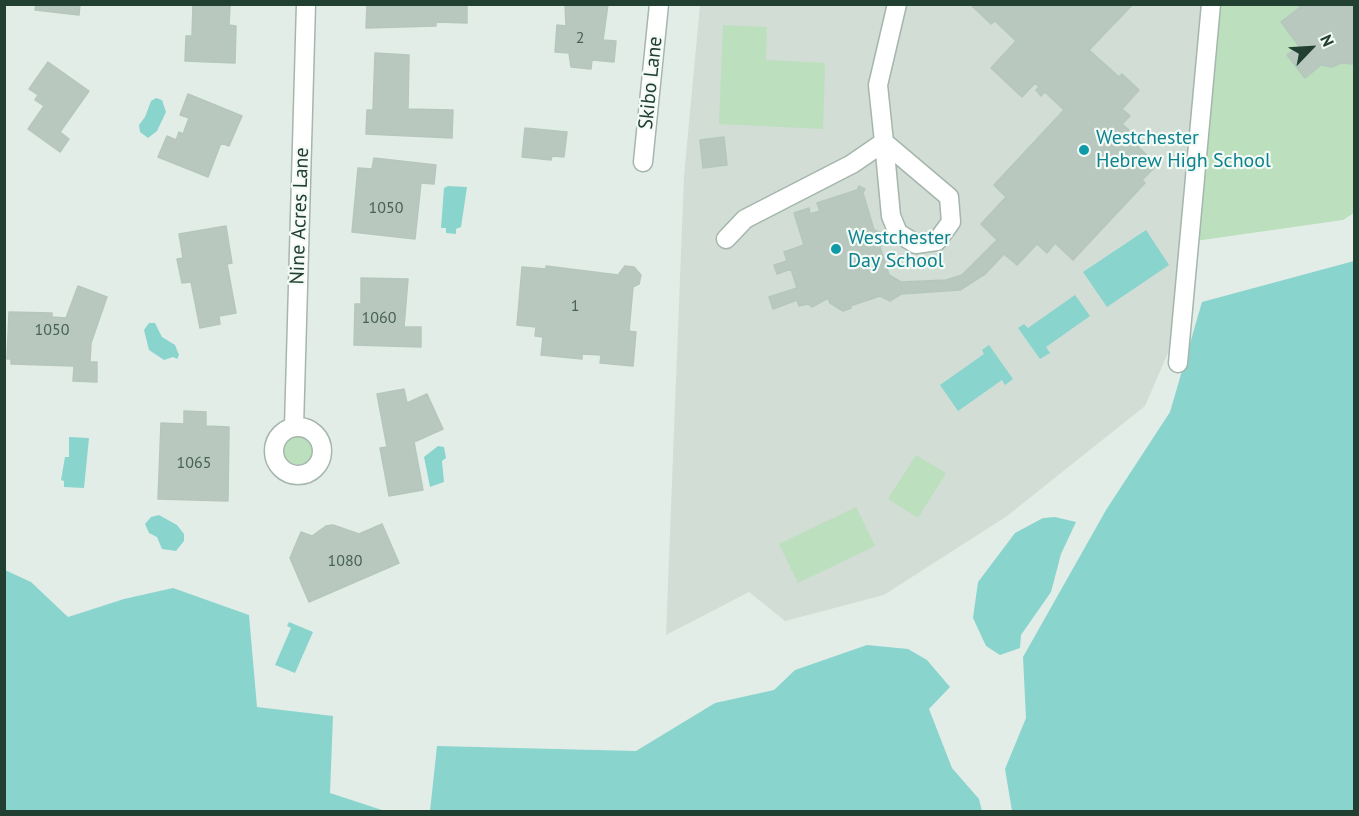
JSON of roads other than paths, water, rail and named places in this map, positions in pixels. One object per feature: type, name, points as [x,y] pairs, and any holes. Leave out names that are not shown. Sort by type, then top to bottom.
[{"type":"street","name":"Nine Acres Lane","points":[[294,427],[306,4]]},
{"type":"street","name":"Skibo Lane","points":[[644,162],[659,4]]},
{"type":"street","points":[[884,142],[949,197],[951,222],[937,241],[915,244],[897,233],[891,216],[878,85],[897,4]]},
{"type":"street","points":[[1178,363],[1211,4]]},
{"type":"street","points":[[726,239],[745,219],[852,164],[884,142]]},
{"type":"water","points":[[156,98],[162,100],[166,112],[157,131],[148,138],[140,132],[139,125],[151,101]]},
{"type":"water","points":[[448,186],[467,187],[461,227],[456,229],[456,234],[446,233],[446,228],[441,228],[444,188]]},
{"type":"water","points":[[1146,230],[1169,265],[1107,307],[1083,272]]},
{"type":"water","points":[[1354,261],[1354,811],[1012,811],[1005,769],[1026,718],[1023,657],[1106,510],[1170,412],[1202,302]]},
{"type":"water","points":[[1075,295],[1090,316],[1046,347],[1050,353],[1040,359],[1018,328],[1024,324],[1028,328]]},
{"type":"water","points":[[149,323],[155,323],[162,337],[175,345],[179,355],[177,359],[173,357],[164,360],[149,350],[144,330]]},
{"type":"water","points":[[989,345],[1013,379],[1005,385],[1002,380],[958,411],[940,385],[984,354],[982,350]]},
{"type":"water","points":[[69,437],[89,438],[84,488],[64,487],[64,481],[61,480],[65,457],[69,457]]},
{"type":"water","points":[[438,446],[444,447],[446,458],[442,461],[444,482],[430,487],[424,457]]},
{"type":"water","points":[[159,515],[177,525],[184,534],[184,541],[176,551],[162,549],[157,537],[149,533],[145,524],[151,517]]},
{"type":"water","points":[[1055,517],[1076,522],[1061,554],[1051,592],[1021,635],[1020,648],[1000,655],[986,646],[973,618],[978,582],[1015,533],[1043,518]]},
{"type":"water","points":[[5,570],[31,582],[68,617],[124,599],[173,588],[249,615],[257,707],[333,716],[330,793],[385,811],[5,811]]},
{"type":"water","points":[[289,622],[313,632],[295,673],[275,665],[291,628],[287,626]]},
{"type":"water","points":[[867,645],[908,649],[927,660],[950,687],[929,709],[952,768],[979,799],[982,811],[430,811],[437,746],[636,751],[715,703],[774,690],[795,670]]},
{"type":"place","name":"Westchester Hebrew High School","points":[[1084,150]]},
{"type":"place","name":"Westchester Day School","points":[[836,249]]}]
